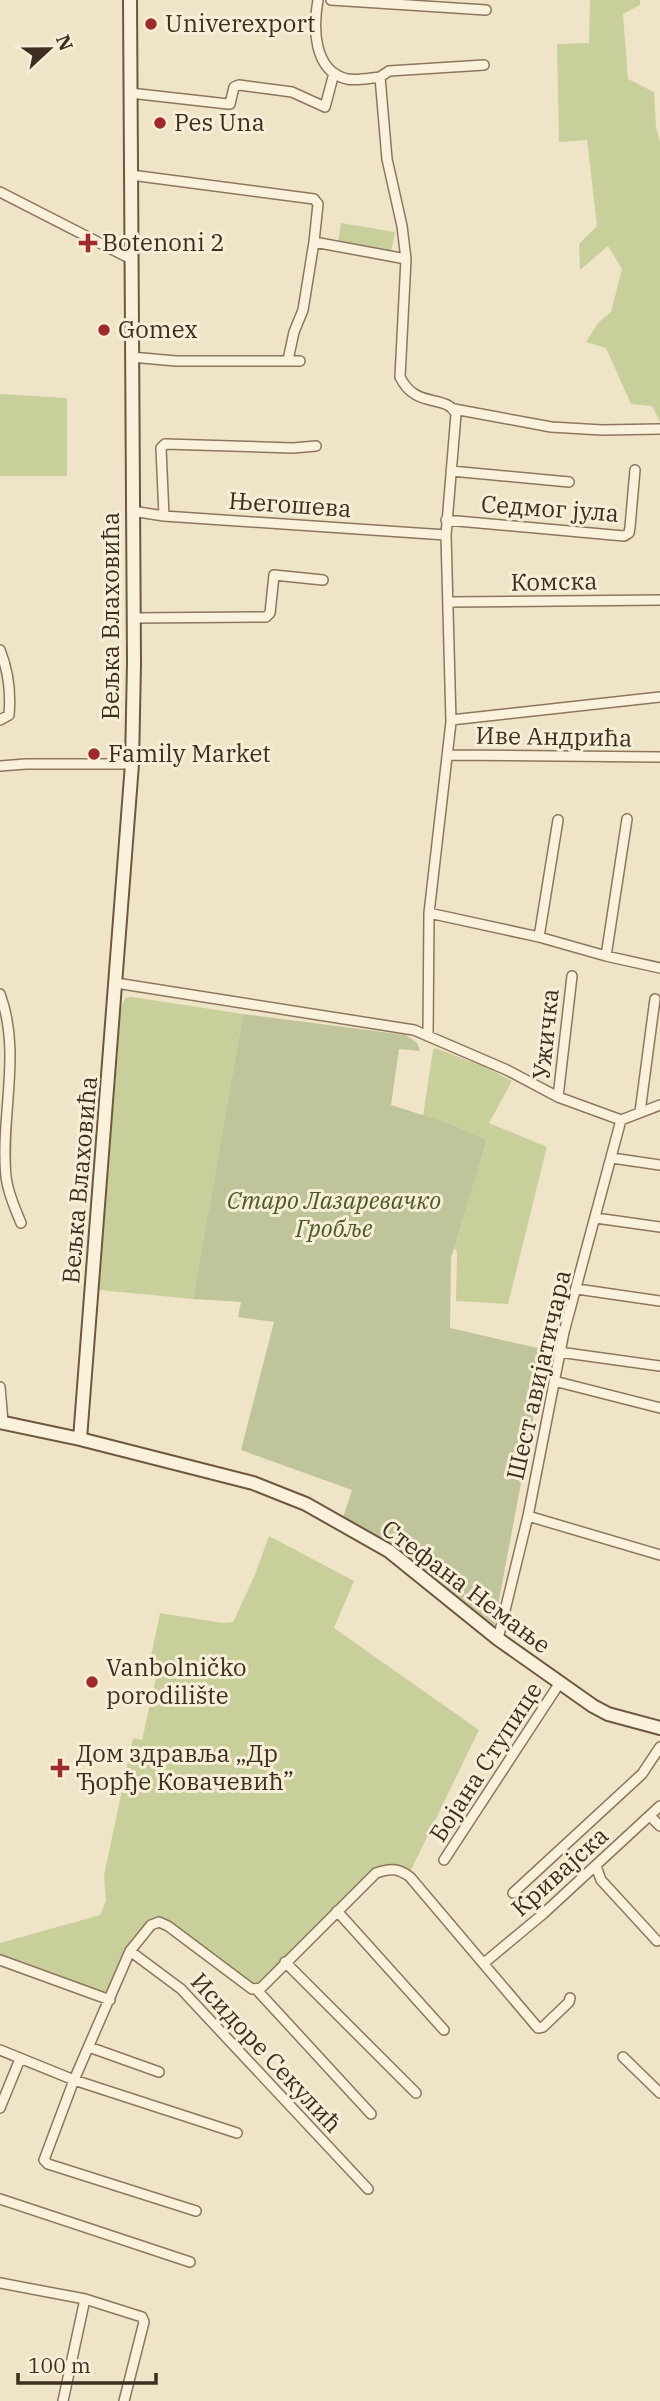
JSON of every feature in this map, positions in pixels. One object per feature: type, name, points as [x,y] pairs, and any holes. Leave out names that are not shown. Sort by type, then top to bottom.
[{"type":"street","name":"Вељка Влаховића","points":[[79,1439],[132,764],[130,0]]},
{"type":"street","points":[[318,0],[316,40],[323,62],[334,73],[348,79],[380,77],[389,71],[484,65]]},
{"type":"street","points":[[331,0],[486,10]]},
{"type":"street","points":[[130,93],[230,104],[234,87],[239,85],[292,92],[325,107],[334,73]]},
{"type":"street","points":[[380,77],[387,159],[402,226],[406,259],[400,377],[406,389],[413,395],[446,404],[454,409],[551,427],[660,429]]},
{"type":"street","points":[[131,175],[314,199],[318,204],[314,242],[303,310],[294,332],[288,360]]},
{"type":"street","points":[[0,192],[131,259]]},
{"type":"street","points":[[314,242],[406,259]]},
{"type":"street","points":[[131,358],[176,361],[300,361]]},
{"type":"street","points":[[428,1036],[429,913],[451,720],[446,520],[456,421],[454,409]]},
{"type":"street","points":[[164,516],[161,449],[164,444],[293,448],[316,446]]},
{"type":"street","name":"Седмог јула","points":[[446,520],[624,536],[629,533],[630,527],[635,470]]},
{"type":"street","points":[[451,471],[569,482]]},
{"type":"street","name":"Његошева","points":[[132,511],[164,516],[446,535]]},
{"type":"street","points":[[133,618],[266,617],[270,613],[274,575],[323,580]]},
{"type":"street","name":"Комска","points":[[449,602],[660,600]]},
{"type":"street","points":[[0,650],[6,669],[10,702],[9,715],[0,720]]},
{"type":"street","points":[[451,720],[660,697]]},
{"type":"street","name":"Иве Андрића","points":[[447,755],[660,757]]},
{"type":"street","points":[[0,766],[132,764]]},
{"type":"street","points":[[606,956],[627,819]]},
{"type":"street","points":[[540,937],[558,820]]},
{"type":"street","points":[[429,913],[540,937],[660,968]]},
{"type":"street","name":"Ужичка","points":[[558,1097],[572,976]]},
{"type":"street","points":[[116,983],[414,1030],[506,1070],[558,1097],[621,1120],[660,1105]]},
{"type":"street","points":[[0,995],[7,1013],[11,1049],[5,1117],[6,1177],[10,1197],[21,1223]]},
{"type":"street","points":[[640,1112],[654,999]]},
{"type":"street","name":"Шест авијатичара","points":[[498,1639],[528,1516],[559,1352],[621,1120]]},
{"type":"street","points":[[612,1157],[660,1165]]},
{"type":"street","points":[[596,1218],[660,1227]]},
{"type":"street","points":[[577,1289],[660,1301]]},
{"type":"street","points":[[559,1352],[660,1366]]},
{"type":"street","points":[[554,1381],[660,1408]]},
{"type":"street","points":[[0,1387],[1,1422]]},
{"type":"street","name":"Стефана Немање","points":[[1,1422],[253,1483],[306,1504],[389,1551],[498,1639],[559,1684],[608,1714],[660,1728]]},
{"type":"street","points":[[528,1516],[660,1555]]},
{"type":"street","name":"Бојана Ступице","points":[[444,1860],[559,1684]]},
{"type":"street","points":[[513,1894],[642,1774],[660,1747]]},
{"type":"street","name":"Кривајска","points":[[484,1963],[543,1914],[660,1806]]},
{"type":"street","points":[[650,1816],[660,1826]]},
{"type":"street","points":[[596,1866],[601,1880],[657,1941]]},
{"type":"street","points":[[196,2211],[48,2164],[44,2160],[74,2080],[130,1951],[150,1925],[159,1922],[168,1926],[252,1989],[261,1988],[376,1873],[388,1868],[410,1877],[538,2028],[543,2027],[570,1998]]},
{"type":"street","points":[[337,1911],[444,2030]]},
{"type":"street","name":"Исидоре Секулић","points":[[130,1951],[181,1989],[368,2189]]},
{"type":"street","points":[[0,1960],[110,2000]]},
{"type":"street","points":[[285,1962],[416,2093]]},
{"type":"street","points":[[256,1989],[371,2114]]},
{"type":"street","points":[[89,2047],[159,2072]]},
{"type":"street","points":[[0,2050],[74,2080],[237,2133]]},
{"type":"street","points":[[622,2057],[660,2093]]},
{"type":"street","points":[[0,2108],[20,2059]]},
{"type":"street","points":[[0,2199],[190,2262]]},
{"type":"street","points":[[0,2283],[85,2299],[142,2317],[144,2322],[124,2401]]},
{"type":"street","points":[[63,2401],[85,2299]]},
{"type":"green space","points":[[590,0],[640,0],[640,5],[623,14],[628,79],[654,92],[656,127],[660,142],[660,422],[652,406],[631,404],[606,348],[586,342],[598,323],[611,312],[622,269],[608,246],[580,270],[579,244],[597,226],[587,140],[559,142],[557,44],[589,43]]},
{"type":"green space","points":[[341,223],[395,232],[391,252],[338,243]]},
{"type":"green space","points":[[0,394],[67,398],[67,476],[0,476]]},
{"type":"green space","points":[[125,998],[243,1014],[193,1299],[99,1290],[121,1008]]},
{"type":"green space","name":"Старо Лазаревачко Гробље","points":[[243,1014],[406,1035],[417,1043],[420,1051],[399,1049],[391,1105],[448,1123],[487,1140],[451,1258],[450,1328],[546,1350],[493,1632],[401,1553],[343,1518],[352,1490],[241,1450],[274,1322],[238,1317],[241,1302],[193,1299]]},
{"type":"green space","points":[[435,1048],[485,1067],[512,1081],[489,1123],[547,1147],[508,1304],[456,1301],[457,1252],[454,1248],[487,1140],[448,1123],[423,1116]]},
{"type":"green space","points":[[269,1536],[354,1581],[334,1628],[479,1730],[410,1872],[393,1865],[375,1867],[261,1982],[252,1983],[168,1920],[160,1918],[152,1919],[139,1932],[127,1953],[110,1995],[0,1956],[0,1943],[100,1915],[106,1901],[104,1875],[133,1738],[142,1740],[157,1673],[148,1670],[160,1613],[223,1623],[233,1622]]},
{"type":"place","name":"Univerexport","points":[[151,24]]},
{"type":"place","name":"Pes Una","points":[[160,123]]},
{"type":"place","name":"Botenoni 2","points":[[88,243]]},
{"type":"place","name":"Gomex","points":[[104,330]]},
{"type":"place","name":"Family Market","points":[[94,754]]},
{"type":"place","name":"Vanbolničko porodilište","points":[[92,1682]]},
{"type":"place","name":"Дом здравља „Др Ђорђе Ковачевић”","points":[[60,1768]]}]
